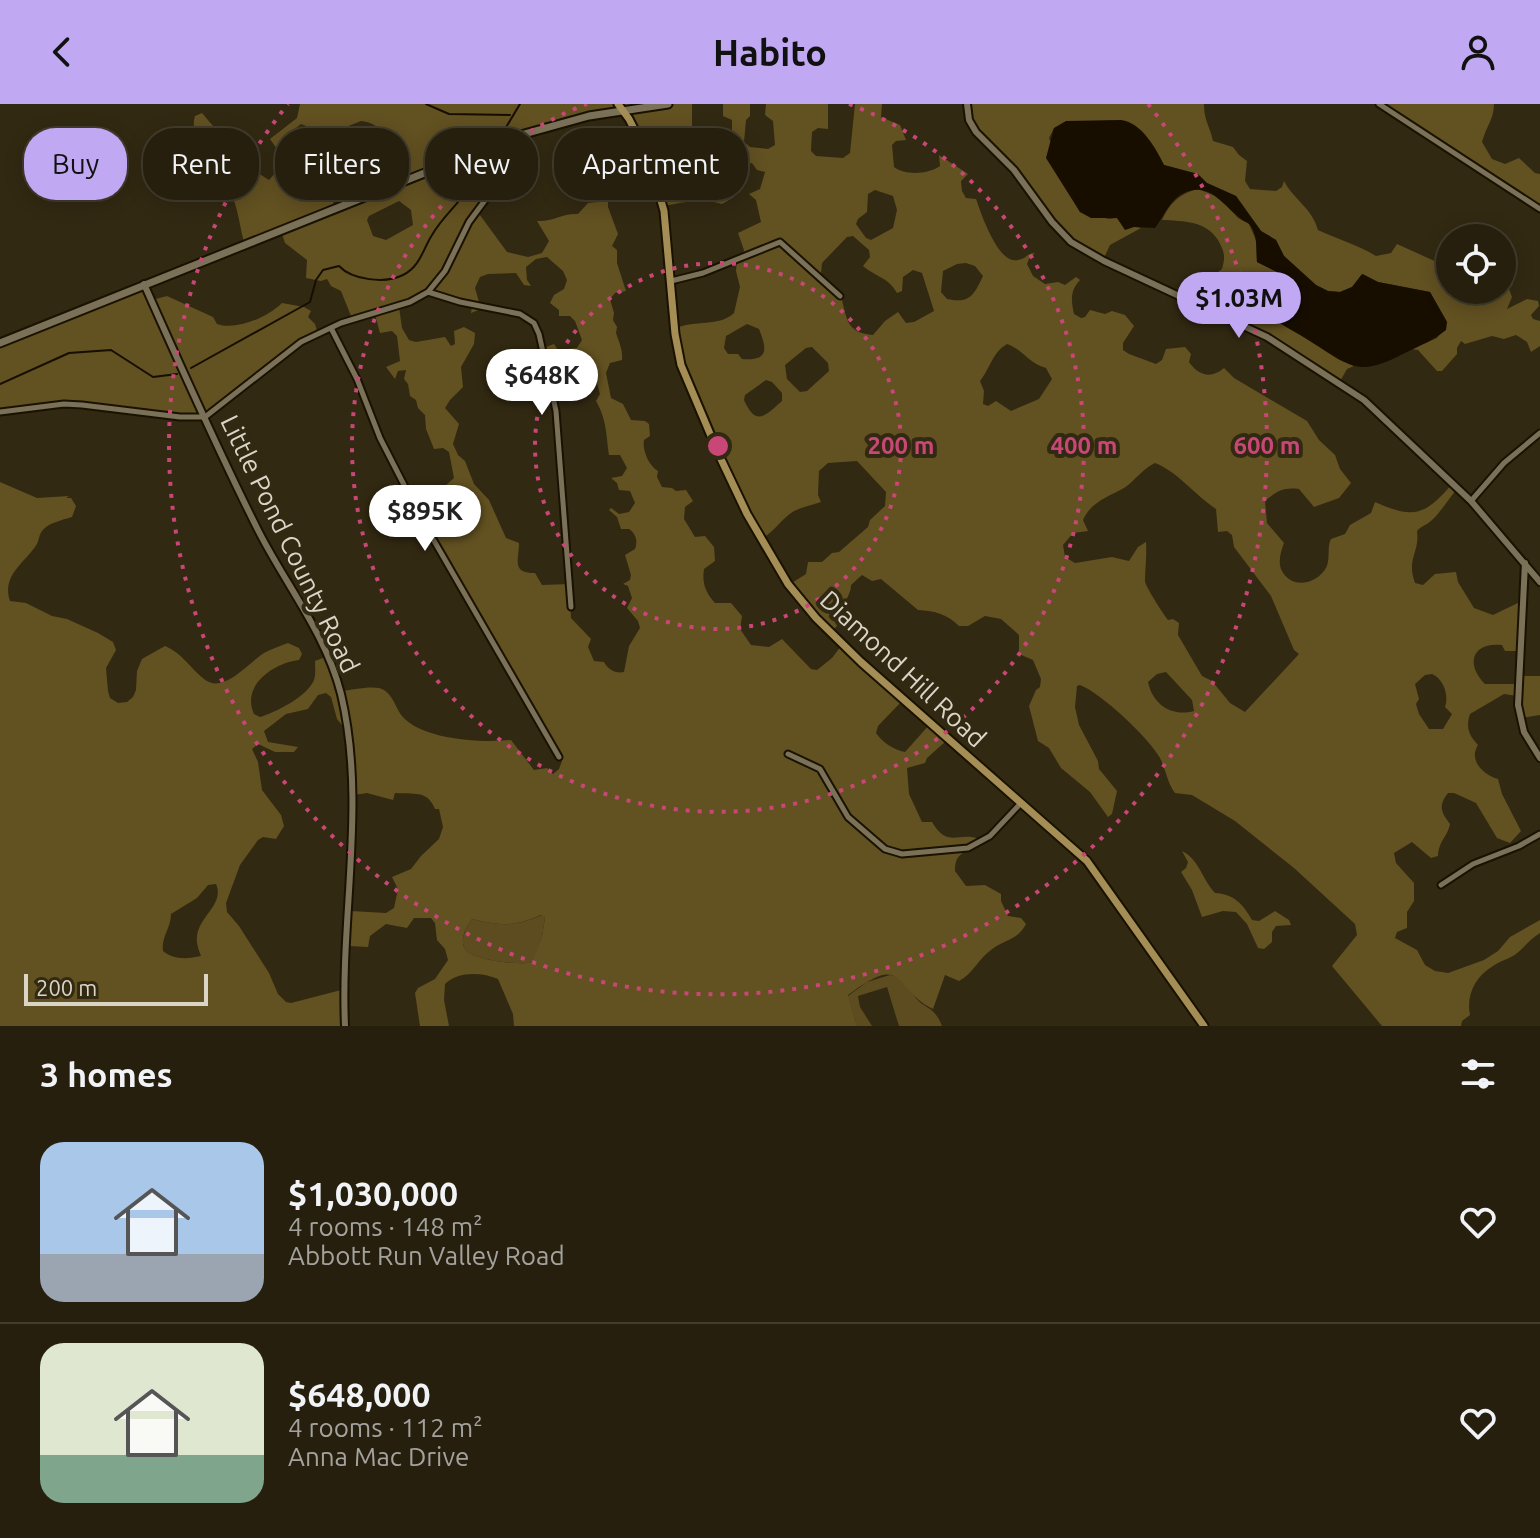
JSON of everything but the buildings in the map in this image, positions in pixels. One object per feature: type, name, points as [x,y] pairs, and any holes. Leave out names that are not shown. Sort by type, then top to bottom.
[{"type":"main road","points":[[538,130],[621,107],[668,104]]},
{"type":"main road","name":"Diamond Hill Road","points":[[621,107],[648,156],[657,183],[667,229],[678,349],[702,419],[747,514],[788,584],[816,618],[851,652],[1097,872],[1204,1026]]},
{"type":"main road","points":[[0,343],[425,172]]},
{"type":"street","points":[[967,104],[969,120],[976,132],[1022,180],[1052,222],[1079,248],[1267,337],[1330,376],[1372,407],[1471,501],[1540,582]]},
{"type":"street","points":[[1379,104],[1540,209]]},
{"type":"street","points":[[0,412],[64,404],[205,417],[290,349],[331,328],[410,302],[428,292],[445,271],[469,222],[485,200]]},
{"type":"street","points":[[671,281],[703,273],[780,242],[840,296]]},
{"type":"street","name":"Little Pond County Road","points":[[144,284],[258,530],[326,651],[341,694],[353,815],[344,981],[345,1026]]},
{"type":"street","points":[[428,292],[520,314],[537,328],[556,411],[571,607]]},
{"type":"street","points":[[331,328],[357,379],[380,438],[422,520],[559,757]]},
{"type":"street","points":[[1471,501],[1504,463],[1540,433]]},
{"type":"street","points":[[1525,563],[1518,705],[1524,732],[1540,758]]},
{"type":"street","points":[[788,754],[820,769],[848,817],[885,849],[895,853],[912,855],[968,848],[990,836],[1021,803]]},
{"type":"street","points":[[1441,885],[1473,864],[1540,834]]},
{"type":"shaded area","points":[[300,104],[692,104],[692,128],[631,128],[622,110],[538,132],[538,128],[425,128],[425,200],[486,200],[477,211],[507,252],[528,257],[542,253],[549,241],[537,221],[578,214],[588,203],[608,201],[618,234],[612,246],[617,250],[617,263],[626,291],[615,293],[610,299],[622,356],[622,360],[610,363],[606,373],[611,398],[623,404],[631,420],[649,424],[650,436],[644,440],[644,448],[649,462],[658,471],[657,477],[662,487],[686,490],[693,501],[685,507],[684,519],[695,537],[705,536],[714,547],[715,561],[704,569],[704,583],[709,595],[715,603],[731,603],[742,616],[740,629],[751,645],[769,647],[782,639],[811,669],[817,670],[841,646],[903,700],[878,726],[876,733],[889,745],[905,752],[930,724],[946,741],[925,763],[907,768],[909,794],[922,822],[932,822],[948,837],[980,839],[975,849],[958,858],[955,871],[966,886],[985,885],[1001,894],[1008,916],[1021,918],[1026,924],[1015,937],[986,954],[959,981],[945,975],[933,1009],[890,975],[867,982],[848,995],[857,1026],[514,1026],[513,1014],[498,979],[470,974],[445,984],[444,1000],[449,1026],[420,1026],[415,993],[435,979],[448,960],[445,949],[437,940],[435,923],[431,918],[414,918],[407,928],[386,924],[370,936],[368,947],[349,946],[350,914],[351,911],[386,913],[394,908],[398,889],[392,877],[411,869],[439,839],[443,827],[439,809],[419,794],[395,793],[393,800],[367,793],[354,795],[346,730],[337,719],[331,697],[326,693],[318,695],[308,709],[286,714],[264,731],[268,742],[298,747],[294,752],[275,752],[258,744],[252,749],[258,762],[262,790],[281,815],[284,826],[276,839],[263,837],[258,840],[240,865],[226,903],[227,912],[269,973],[278,994],[291,1003],[345,989],[346,1026],[0,1026],[0,482],[37,498],[69,496],[66,498],[71,498],[76,506],[72,517],[51,524],[42,531],[37,544],[12,576],[8,592],[10,601],[26,603],[52,616],[67,619],[113,642],[116,650],[106,668],[110,698],[118,703],[127,702],[133,697],[142,659],[165,646],[204,679],[219,683],[235,676],[264,653],[288,643],[299,648],[302,654],[299,660],[270,671],[256,685],[251,704],[254,714],[260,717],[282,708],[305,692],[314,680],[315,661],[328,656],[340,691],[379,688],[390,696],[402,716],[423,730],[469,740],[511,740],[534,770],[547,768],[553,774],[562,761],[535,719],[419,513],[444,502],[445,486],[454,478],[449,452],[443,448],[434,449],[426,429],[425,415],[410,396],[404,379],[406,370],[398,371],[395,379],[386,367],[400,361],[397,336],[392,331],[380,333],[375,314],[353,321],[341,291],[331,286],[327,279],[306,278],[307,260],[285,243],[281,231],[245,245],[233,200],[259,200],[259,174],[269,180],[275,173],[275,200],[332,200],[335,208],[355,200],[409,200],[409,128],[378,128],[361,121],[344,128],[317,128],[301,124],[296,128],[284,128],[297,118]],"holes":[[[399,201],[411,210],[413,225],[386,240],[373,236],[367,220],[369,216]],[[547,257],[563,271],[567,280],[564,289],[554,295],[550,303],[559,310],[559,316],[570,316],[575,321],[582,340],[577,348],[558,350],[554,344],[543,348],[550,375],[585,363],[592,365],[600,394],[596,401],[604,421],[609,455],[620,455],[627,468],[622,476],[611,478],[619,490],[630,491],[635,503],[629,512],[619,514],[611,508],[609,510],[617,517],[621,529],[629,529],[636,540],[635,549],[625,555],[631,575],[630,580],[623,584],[628,586],[632,598],[627,608],[640,628],[629,646],[624,672],[615,672],[604,662],[594,661],[588,647],[591,639],[571,618],[569,584],[542,585],[535,573],[519,568],[519,543],[506,538],[489,500],[474,484],[465,461],[453,444],[459,424],[445,408],[463,387],[461,367],[474,344],[475,333],[464,327],[454,331],[455,344],[451,346],[445,337],[416,342],[409,340],[402,328],[399,307],[430,294],[472,307],[471,313],[481,309],[475,288],[480,277],[516,273],[524,285],[531,286],[526,267],[536,259]],[[216,884],[217,898],[198,930],[201,956],[171,956],[163,951],[171,914],[197,898],[208,885]],[[541,915],[545,917],[542,937],[532,962],[497,961],[476,956],[463,945],[463,937],[472,919],[499,924],[523,922]]]},
{"type":"shaded area","points":[[723,104],[750,104],[750,116],[745,128],[732,128],[732,120],[723,116]]},
{"type":"shaded area","points":[[766,104],[828,104],[828,129],[818,128],[812,132],[811,151],[816,156],[843,158],[850,153],[855,104],[882,104],[881,117],[900,125],[906,140],[896,141],[892,145],[894,167],[911,173],[930,171],[940,166],[939,155],[968,174],[961,181],[962,191],[966,198],[976,199],[991,237],[1004,255],[1018,260],[1035,253],[1027,264],[1033,276],[1045,284],[1058,282],[1065,285],[1076,277],[1080,280],[1072,296],[1074,314],[1085,317],[1090,310],[1125,315],[1134,326],[1123,343],[1123,350],[1129,354],[1156,364],[1162,360],[1166,349],[1185,347],[1191,354],[1189,362],[1201,373],[1210,375],[1224,368],[1234,378],[1307,421],[1319,440],[1335,455],[1340,469],[1351,483],[1339,498],[1314,507],[1299,489],[1280,490],[1265,501],[1267,523],[1284,543],[1280,566],[1290,580],[1302,583],[1319,576],[1328,563],[1331,539],[1345,534],[1350,525],[1371,513],[1375,502],[1399,511],[1418,511],[1434,503],[1452,484],[1457,489],[1435,517],[1417,531],[1412,561],[1415,583],[1423,585],[1435,574],[1456,572],[1458,582],[1474,608],[1493,615],[1522,601],[1519,651],[1505,651],[1502,645],[1484,647],[1475,656],[1475,669],[1485,684],[1518,684],[1520,676],[1540,676],[1540,715],[1520,718],[1517,696],[1504,694],[1470,714],[1468,722],[1472,738],[1478,745],[1476,762],[1483,771],[1498,779],[1502,794],[1521,831],[1510,843],[1497,838],[1476,803],[1448,793],[1442,809],[1450,824],[1438,856],[1431,858],[1412,842],[1394,853],[1396,863],[1414,883],[1414,901],[1407,912],[1407,928],[1397,932],[1395,938],[1417,950],[1425,965],[1435,971],[1448,973],[1484,960],[1498,951],[1510,937],[1540,920],[1540,933],[1516,954],[1481,975],[1471,994],[1470,1015],[1461,1026],[1382,1026],[1332,966],[1357,935],[1355,924],[1294,868],[1235,821],[1192,795],[1175,793],[1160,758],[1146,739],[1112,706],[1080,685],[1077,686],[1075,707],[1079,725],[1098,761],[1099,769],[1117,791],[1112,814],[1108,817],[1090,792],[1061,768],[1049,748],[1038,741],[1029,706],[1041,679],[1033,660],[1019,654],[1019,635],[1001,619],[985,616],[968,626],[959,626],[940,614],[918,610],[881,579],[872,581],[862,575],[851,585],[846,602],[850,613],[830,633],[790,584],[806,574],[808,562],[822,562],[868,527],[870,520],[885,506],[886,492],[857,461],[828,463],[819,471],[818,495],[821,502],[794,511],[763,538],[737,491],[739,487],[683,365],[676,328],[714,322],[734,313],[740,287],[737,260],[742,258],[744,250],[738,233],[761,222],[756,200],[749,194],[760,189],[765,172],[757,170],[752,163],[748,164],[748,145],[768,149],[775,145],[773,121],[765,115]],"holes":[[[875,190],[893,196],[897,210],[893,228],[871,240],[856,224],[867,212],[868,194]],[[853,236],[869,250],[870,257],[863,266],[886,280],[897,293],[902,291],[903,277],[913,270],[922,273],[934,311],[906,323],[898,312],[873,335],[858,332],[850,325],[842,300],[820,284],[822,263],[847,237]],[[966,263],[975,266],[983,276],[974,293],[966,299],[955,300],[947,299],[941,292],[943,271]],[[747,324],[759,329],[764,342],[761,356],[751,359],[728,354],[724,348],[726,336]],[[1007,344],[1018,350],[1046,368],[1052,379],[1039,399],[1011,411],[996,401],[988,406],[983,404],[984,391],[980,381]],[[812,347],[828,363],[829,371],[807,391],[800,392],[787,379],[785,365],[806,348]],[[766,380],[782,393],[782,401],[761,416],[753,414],[744,400],[745,395]],[[1155,463],[1179,478],[1216,509],[1218,532],[1227,531],[1232,535],[1234,547],[1271,596],[1294,650],[1299,654],[1245,712],[1230,703],[1212,681],[1202,676],[1178,635],[1179,623],[1168,620],[1151,594],[1145,581],[1146,542],[1138,547],[1129,561],[1112,557],[1075,563],[1065,557],[1063,545],[1073,533],[1088,531],[1083,520],[1091,509]],[[1166,672],[1192,700],[1194,711],[1171,711],[1154,697],[1148,682],[1157,674]],[[1432,674],[1440,680],[1446,698],[1445,707],[1452,714],[1443,729],[1429,729],[1419,714],[1415,684],[1425,675]]]},
{"type":"shaded area","points":[[968,104],[1204,104],[1213,141],[1233,147],[1247,161],[1245,181],[1250,189],[1276,191],[1284,181],[1312,216],[1318,230],[1376,256],[1391,253],[1397,244],[1436,262],[1436,303],[1430,292],[1378,282],[1363,274],[1352,287],[1340,292],[1328,291],[1316,285],[1284,256],[1276,240],[1261,231],[1236,196],[1207,183],[1197,174],[1164,165],[1143,134],[1131,126],[1105,121],[1054,128],[1049,138],[1080,212],[1117,218],[1121,223],[1141,228],[1110,245],[1103,260],[1071,244],[1032,193],[973,129]]},
{"type":"shaded area","points":[[1378,104],[1494,104],[1482,142],[1492,159],[1505,164],[1519,158],[1540,174],[1540,211],[1409,128]]},
{"type":"shaded area","points":[[202,113],[215,128],[195,128],[195,116]]},
{"type":"shaded area","points":[[1066,121],[1129,122],[1152,144],[1164,165],[1198,174],[1207,183],[1236,196],[1261,231],[1276,240],[1284,256],[1316,285],[1340,292],[1352,287],[1362,274],[1378,282],[1430,292],[1447,322],[1446,330],[1378,365],[1357,366],[1337,358],[1282,325],[1268,313],[1264,300],[1266,294],[1289,284],[1289,278],[1257,262],[1253,229],[1207,192],[1191,190],[1182,194],[1170,205],[1155,228],[1125,230],[1117,218],[1091,218],[1080,212],[1046,158],[1054,128]]},
{"type":"shaded area","points":[[1198,189],[1219,197],[1238,218],[1249,224],[1256,240],[1257,262],[1289,278],[1272,317],[1354,366],[1347,369],[1339,383],[1266,337],[1200,305],[1207,291],[1208,280],[1222,269],[1222,247],[1213,234],[1201,226],[1162,220],[1176,200]]},
{"type":"shaded area","points":[[663,200],[729,200],[722,204],[701,201],[665,206]]},
{"type":"shaded area","points":[[144,287],[152,300],[167,296],[213,317],[217,324],[225,326],[251,321],[282,303],[304,307],[311,311],[308,317],[315,324],[318,335],[303,342],[206,417],[68,403],[0,415],[0,345]]},
{"type":"shaded area","points":[[1527,299],[1538,301],[1539,306],[1531,315],[1540,321],[1540,346],[1531,352],[1527,342],[1516,335],[1504,339],[1492,336],[1465,344],[1461,341],[1457,354],[1442,371],[1437,371],[1418,350],[1412,349],[1437,338],[1447,322],[1437,304],[1509,304],[1507,309]]},
{"type":"shaded area","points":[[1182,851],[1196,864],[1215,893],[1228,895],[1237,901],[1252,920],[1259,921],[1275,911],[1289,920],[1291,925],[1276,926],[1272,932],[1272,942],[1264,949],[1258,948],[1247,924],[1236,912],[1223,911],[1202,917],[1181,872],[1188,862]]},
{"type":"shaded area","points":[[542,915],[545,917],[542,937],[533,962],[508,963],[486,959],[469,953],[463,945],[464,933],[472,919],[507,924]]},
{"type":"shaded area","points":[[890,975],[905,983],[919,1001],[936,1014],[942,1026],[899,1026],[887,987],[858,996],[860,1007],[872,1026],[857,1026],[848,996],[867,982]]},
{"type":"waterway","points":[[426,104],[449,114],[510,115]]},
{"type":"waterway","points":[[506,128],[520,104]]},
{"type":"waterway","points":[[191,368],[310,302],[316,280],[323,270],[339,266],[352,275],[378,280],[396,278],[409,272],[436,229],[460,200]]},
{"type":"waterway","points":[[0,384],[69,353],[111,350],[153,377],[177,374]]}]
